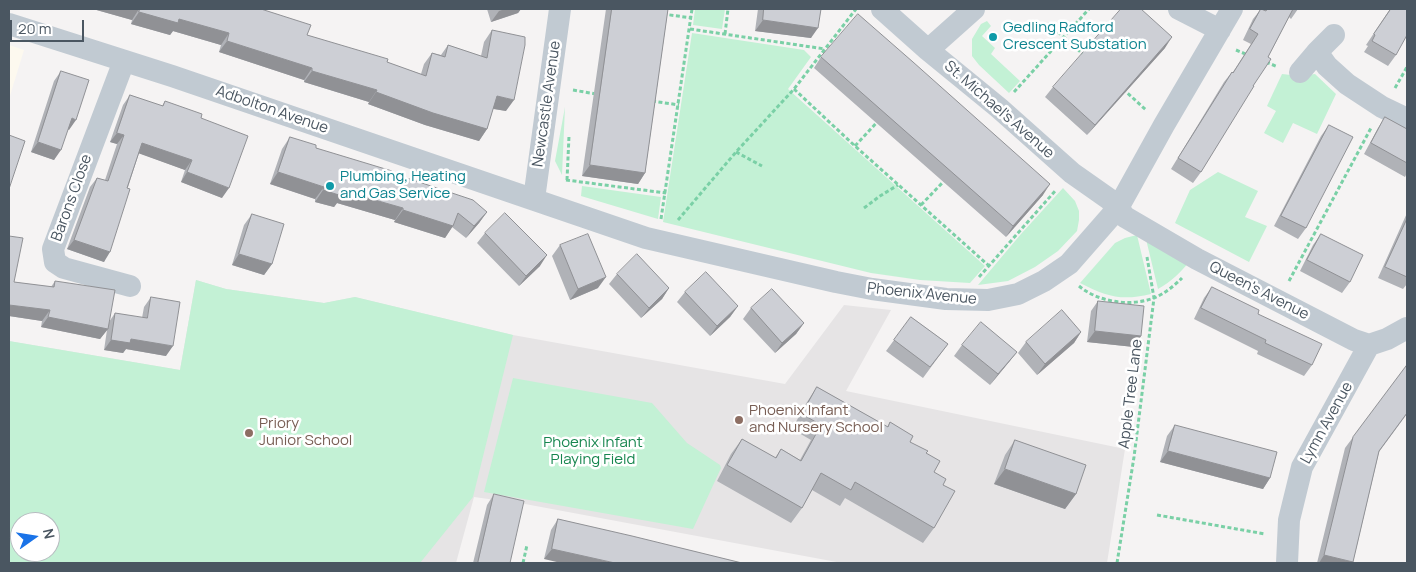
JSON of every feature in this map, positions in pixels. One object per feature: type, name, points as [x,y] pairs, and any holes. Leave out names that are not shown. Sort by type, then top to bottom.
[{"type":"street","name":"Newcastle Avenue","points":[[535,194],[560,9]]},
{"type":"street","name":"St. Michael's Avenue","points":[[882,9],[928,50],[999,108],[1072,173],[1109,199],[1118,208]]},
{"type":"street","points":[[928,50],[974,9]]},
{"type":"street","points":[[1179,9],[1217,36]]},
{"type":"street","name":"Phoenix Avenue","points":[[535,194],[646,238],[872,290],[946,299],[988,300],[1018,294],[1044,281],[1068,264],[1118,208],[1232,9]]},
{"type":"street","name":"Adbolton Avenue","points":[[9,24],[535,194]]},
{"type":"street","points":[[1292,70],[1317,52],[1334,35]]},
{"type":"street","points":[[1317,52],[1327,66],[1347,84],[1382,107],[1407,119]]},
{"type":"street","name":"Barons Close","points":[[124,60],[53,249],[54,262],[64,268],[130,286]]},
{"type":"street","name":"Queen's Avenue","points":[[1118,208],[1125,217],[1197,259],[1354,340],[1369,345]]},
{"type":"street","points":[[1369,345],[1388,339],[1407,328]]},
{"type":"street","name":"Lymn Avenue","points":[[1287,563],[1289,520],[1302,467],[1369,345]]},
{"type":"path","points":[[646,238],[660,226],[692,9]]},
{"type":"path","points":[[725,34],[728,9]]},
{"type":"path","points":[[678,220],[794,88],[856,9]]},
{"type":"path","points":[[999,108],[1090,9]]},
{"type":"path","points":[[655,13],[692,18]]},
{"type":"path","points":[[1048,23],[1085,56]]},
{"type":"path","points":[[690,29],[825,49]]},
{"type":"path","points":[[1217,36],[1249,56]]},
{"type":"path","points":[[1258,59],[1292,70]]},
{"type":"path","points":[[1277,301],[1382,107],[1407,67]]},
{"type":"path","points":[[1120,87],[1164,125]]},
{"type":"path","points":[[547,100],[558,88],[600,94]]},
{"type":"path","points":[[794,88],[855,146],[988,265]]},
{"type":"path","points":[[649,101],[679,105]]},
{"type":"path","points":[[855,146],[880,119]]},
{"type":"path","points":[[736,152],[762,166]]},
{"type":"path","points":[[977,280],[988,265],[1072,173]]},
{"type":"path","points":[[921,205],[948,176]]},
{"type":"path","points":[[535,194],[551,178],[666,193]]},
{"type":"path","points":[[864,208],[898,185]]},
{"type":"path","name":"Apple Tree Lane","points":[[1117,563],[1134,457],[1154,298],[1142,227]]},
{"type":"path","points":[[1059,270],[1083,290],[1103,299],[1139,302],[1154,298],[1171,288],[1190,271],[1197,259]]},
{"type":"path","points":[[1157,514],[1288,538]]},
{"type":"path","points":[[523,563],[526,545]]},
{"type":"shaded area","points":[[9,45],[24,50],[9,99]]},
{"type":"shaded area","points":[[196,280],[226,289],[324,303],[355,297],[513,335],[785,384],[844,305],[891,310],[846,391],[1125,449],[1107,563],[842,563],[525,504],[474,497],[456,563],[9,563],[9,341],[180,370]]},
{"type":"green space","points":[[695,9],[725,9],[722,29],[693,25]]},
{"type":"green space","points":[[987,21],[991,26],[982,36],[995,48],[991,54],[1020,81],[1009,93],[972,56],[972,39],[981,24]]},
{"type":"green space","points":[[692,33],[804,50],[811,57],[788,89],[985,266],[970,283],[920,280],[871,273],[663,222]]},
{"type":"green space","points":[[1282,74],[1300,76],[1315,74],[1336,94],[1317,134],[1293,123],[1283,143],[1264,133],[1276,111],[1267,106]]},
{"type":"green space","points":[[565,107],[562,175],[555,161]]},
{"type":"green space","points":[[1218,172],[1258,191],[1245,217],[1267,226],[1249,262],[1175,223],[1190,190]]},
{"type":"green space","points":[[582,186],[661,197],[658,219],[581,196]]},
{"type":"green space","points":[[1063,188],[1075,201],[1079,211],[1077,231],[1058,251],[1035,267],[1008,281],[978,285],[1021,234]]},
{"type":"green space","points":[[1137,235],[1151,294],[1131,297],[1115,296],[1098,292],[1080,283],[1115,243]]},
{"type":"green space","points":[[1145,235],[1190,261],[1168,283],[1158,289]]},
{"type":"green space","name":"Priory Junior School","points":[[196,280],[226,289],[324,303],[355,297],[513,335],[473,497],[420,563],[9,563],[9,341],[180,370]]},
{"type":"green space","name":"Phoenix Infant Playing Field","points":[[513,378],[652,403],[687,443],[720,465],[721,468],[693,529],[484,492]]},
{"type":"building","points":[[140,9],[261,9],[311,25],[307,35],[388,59],[387,62],[426,76],[432,53],[445,57],[448,45],[487,58],[492,30],[525,37],[525,45],[514,100],[497,96],[487,129],[433,113],[376,92],[377,90],[312,71],[312,68],[227,41],[229,33],[179,19],[178,23],[139,12]]},
{"type":"building","points":[[612,9],[668,9],[645,173],[590,165]]},
{"type":"building","points":[[764,9],[821,9],[818,28],[763,20]]},
{"type":"building","points":[[1121,9],[1141,9],[1172,37],[1095,125],[1053,87]]},
{"type":"building","points":[[1261,9],[1266,11],[1267,9],[1293,9],[1268,57],[1271,59],[1201,172],[1178,158],[1258,34],[1250,29]]},
{"type":"building","points":[[1391,9],[1407,9],[1407,35],[1396,55],[1372,41],[1374,34]]},
{"type":"building","points":[[858,14],[1050,184],[1013,226],[821,57]]},
{"type":"building","points":[[61,71],[89,80],[76,120],[72,118],[61,150],[38,142]]},
{"type":"building","points":[[130,95],[163,106],[165,101],[202,114],[201,118],[248,136],[229,188],[187,172],[192,160],[142,143],[127,188],[130,189],[110,252],[74,240],[97,178],[108,181],[124,135],[117,133]]},
{"type":"building","points":[[1385,117],[1407,129],[1407,163],[1371,143]]},
{"type":"building","points":[[1329,125],[1353,137],[1306,228],[1281,216]]},
{"type":"building","points":[[9,135],[25,141],[9,189]]},
{"type":"building","points":[[290,137],[316,145],[316,148],[392,171],[392,173],[473,200],[487,212],[474,226],[458,213],[453,226],[403,210],[403,208],[343,191],[342,196],[323,190],[324,187],[278,172]]},
{"type":"building","points":[[505,213],[547,255],[526,276],[485,233]]},
{"type":"building","points":[[252,214],[284,224],[272,264],[239,254]]},
{"type":"building","points":[[1407,219],[1407,277],[1385,267]]},
{"type":"building","points":[[588,234],[606,277],[578,289],[560,245]]},
{"type":"building","points":[[1321,234],[1363,255],[1350,282],[1307,260]]},
{"type":"building","points":[[9,236],[23,238],[14,282],[54,287],[55,281],[115,290],[108,329],[48,317],[50,310],[9,305]]},
{"type":"building","points":[[637,254],[669,288],[649,308],[617,274]]},
{"type":"building","points":[[706,272],[738,306],[717,326],[685,292]]},
{"type":"building","points":[[1212,287],[1259,310],[1258,314],[1322,344],[1312,365],[1265,343],[1266,340],[1201,308]]},
{"type":"building","points":[[772,289],[804,323],[782,343],[751,308]]},
{"type":"building","points":[[151,297],[180,302],[173,346],[131,339],[130,343],[111,340],[115,313],[147,318]]},
{"type":"building","points":[[1098,301],[1144,306],[1141,336],[1095,331]]},
{"type":"building","points":[[1062,310],[1081,332],[1045,364],[1026,342]]},
{"type":"building","points":[[911,317],[948,344],[930,367],[894,340]]},
{"type":"building","points":[[981,322],[1017,352],[998,374],[962,345]]},
{"type":"building","points":[[1407,365],[1407,413],[1379,451],[1353,562],[1324,555],[1353,437]]},
{"type":"building","points":[[817,387],[888,427],[890,422],[913,436],[910,442],[928,451],[926,453],[940,461],[934,472],[946,479],[943,485],[955,491],[934,528],[855,482],[851,490],[821,473],[802,508],[727,465],[742,439],[776,458],[781,449],[801,461],[821,425],[802,414]]},
{"type":"building","points":[[1175,425],[1277,452],[1270,478],[1168,451]]},
{"type":"building","points":[[1015,440],[1086,465],[1076,494],[1005,469]]},
{"type":"building","points":[[494,494],[524,501],[510,563],[478,563]]},
{"type":"building","points":[[558,519],[742,563],[615,563],[552,549]]},
{"type":"place","name":"Gedling Radford Crescent Substation","points":[[993,37]]},
{"type":"place","name":"Plumbing, Heating and Gas Service","points":[[330,186]]},
{"type":"place","name":"Phoenix Infant and Nursery School","points":[[739,420]]},
{"type":"place","name":"Priory Junior School","points":[[249,433]]}]
